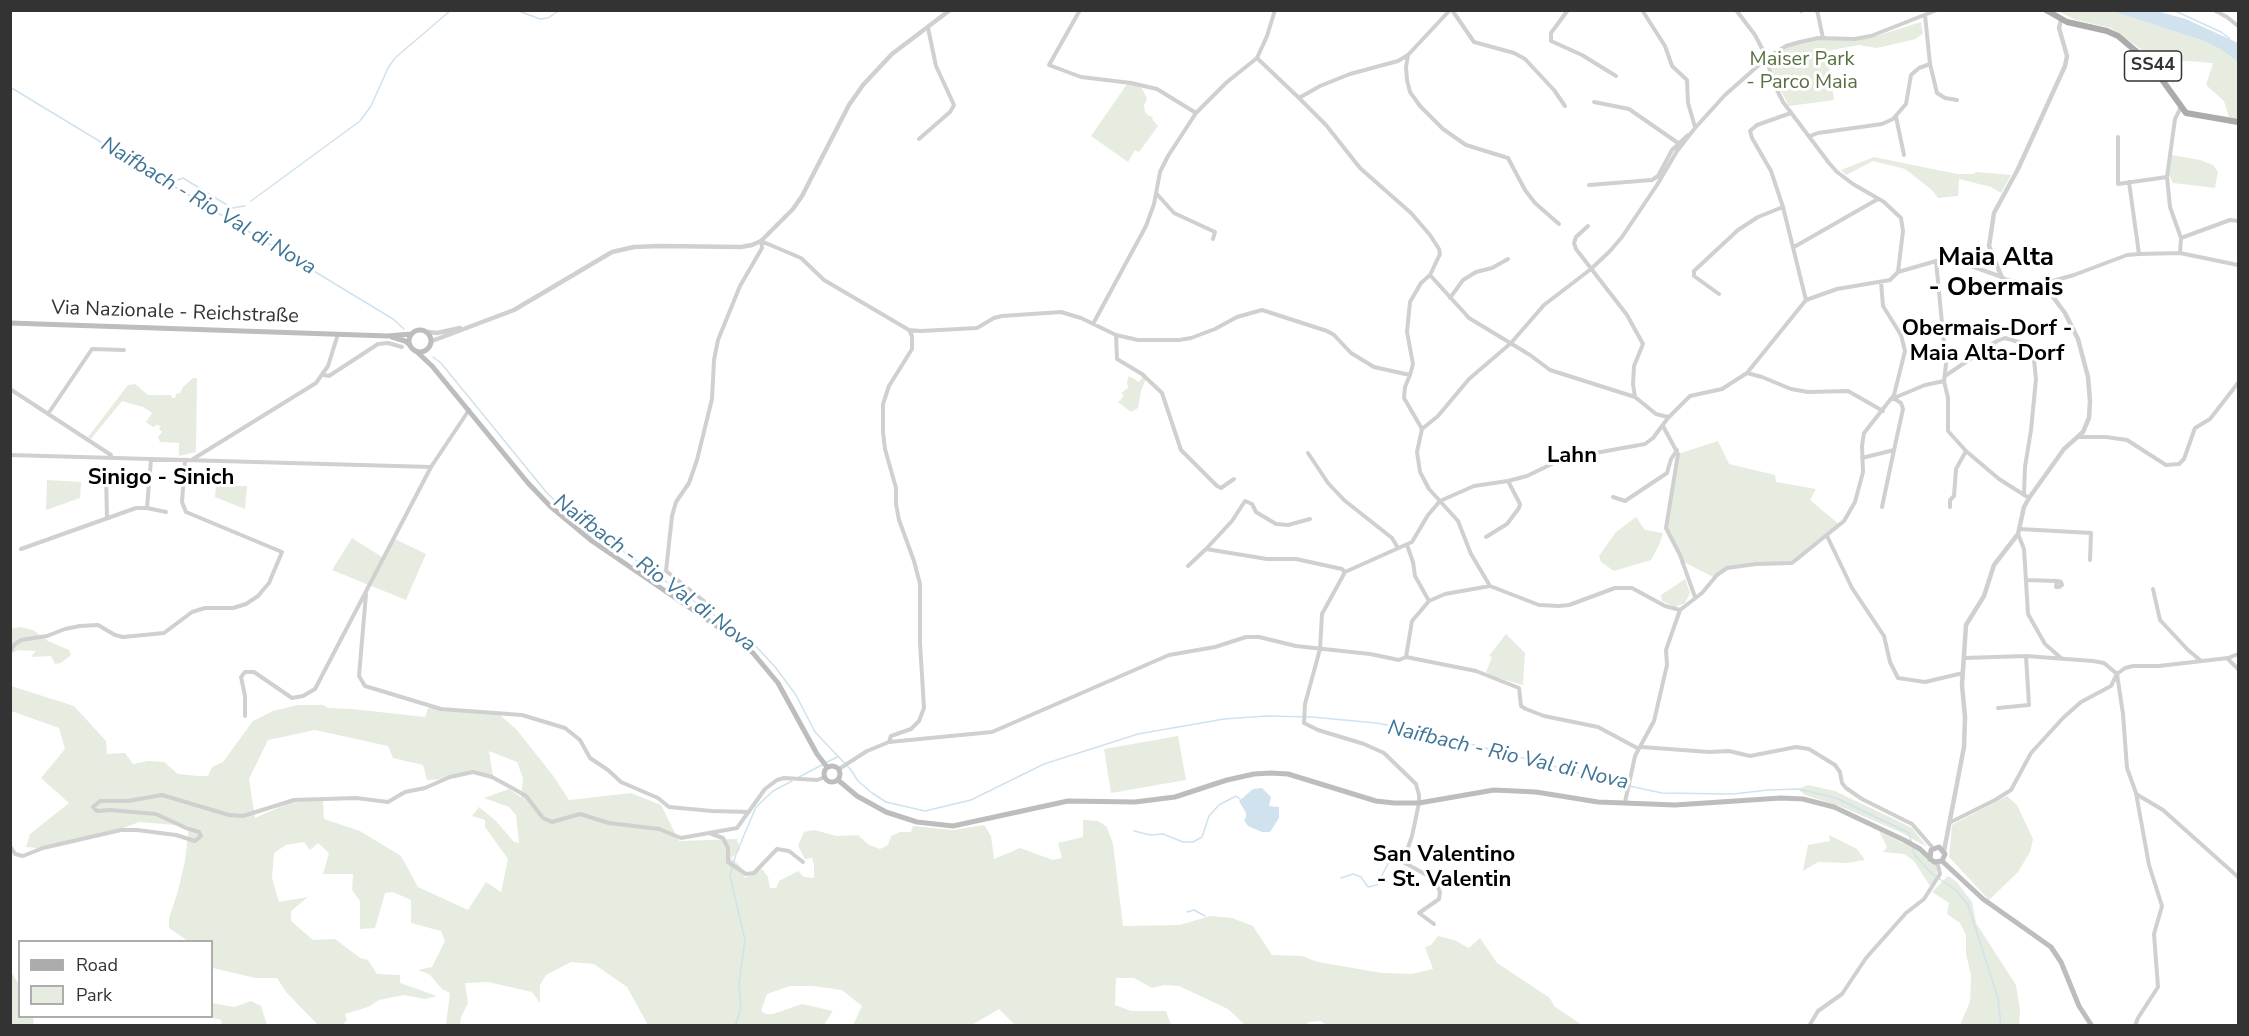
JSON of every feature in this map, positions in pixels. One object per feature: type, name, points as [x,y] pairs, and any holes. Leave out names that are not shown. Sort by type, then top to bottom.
[{"type":"main road","name":"SS44","points":[[2046,10],[2061,20],[2107,31],[2118,36],[2150,63],[2186,113],[2236,122]]},
{"type":"main road","name":"Via Nazionale - Reichstraße","points":[[10,323],[388,336]]},
{"type":"main road","points":[[388,336],[411,334],[417,330],[428,332],[432,341],[428,348],[423,352],[416,351]]},
{"type":"main road","points":[[410,345],[411,334]]},
{"type":"main road","points":[[388,336],[405,341],[432,366],[528,483],[571,525],[698,611],[734,638],[766,668],[787,698],[825,765],[825,777],[831,782],[838,780],[842,768],[825,765]]},
{"type":"main road","points":[[428,348],[432,366]]},
{"type":"main road","points":[[838,780],[857,796],[886,812],[917,822],[953,826],[1060,802],[1157,800],[1175,797],[1254,774],[1288,774],[1394,803],[1419,803],[1511,790],[1584,801],[1692,804],[1781,798],[1803,799],[1833,807],[1904,840],[1919,848],[1932,861]]},
{"type":"main road","points":[[1919,848],[1933,848],[1944,856],[1954,872],[1983,900],[2051,947],[2061,962],[2079,1006],[2092,1026]]},
{"type":"main road","points":[[1932,861],[1929,854],[1933,848]]},
{"type":"main road","points":[[1932,861],[1944,856]]},
{"type":"street","points":[[432,341],[514,310],[612,252],[634,247],[741,247],[761,241],[798,202],[849,105],[863,85],[892,54],[950,10]]},
{"type":"street","points":[[1080,10],[1049,65],[1081,77],[1131,83],[1157,89],[1196,113]]},
{"type":"street","points":[[1093,324],[1146,226],[1154,204],[1160,172],[1196,113],[1227,82],[1257,58],[1275,10]]},
{"type":"street","points":[[1299,98],[1340,78],[1398,61],[1408,55],[1451,10],[1474,42],[1514,53],[1525,59],[1554,90],[1565,106]]},
{"type":"street","points":[[1568,10],[1551,33],[1551,41],[1582,55],[1616,76]]},
{"type":"street","points":[[1642,10],[1665,46],[1672,66],[1687,80],[1688,103],[1695,128]]},
{"type":"street","points":[[1434,924],[1419,913],[1439,899],[1440,892],[1434,879],[1402,862],[1412,836],[1419,803],[1416,784],[1384,753],[1306,725],[1304,718],[1320,649],[1322,614],[1345,572],[1412,542],[1428,515],[1440,501],[1474,486],[1527,476],[1562,459],[1638,447],[1653,438],[1668,417],[1690,396],[1722,389],[1747,373],[1806,300],[1837,289],[1892,279],[1898,272],[1904,231],[1903,222],[1894,210],[1879,198],[1838,172],[1791,113],[1772,80],[1767,58],[1755,35],[1736,10]]},
{"type":"street","points":[[1817,10],[1823,38]]},
{"type":"street","points":[[1490,586],[1471,554],[1458,520],[1424,481],[1417,463],[1422,429],[1438,416],[1469,379],[1511,344],[1544,305],[1591,269],[1622,237],[1677,151],[1695,128],[1725,95],[1767,58],[1786,46],[1823,38],[1854,39],[1871,36],[1937,10]]},
{"type":"street","points":[[2214,10],[2238,26]]},
{"type":"street","points":[[1925,15],[1930,64],[1937,93],[1945,98],[1957,100]]},
{"type":"street","points":[[2002,278],[1989,246],[1992,218],[2018,169],[2065,66],[2067,56],[2059,28],[2061,20]]},
{"type":"street","points":[[920,139],[950,112],[954,105],[936,66],[928,28]]},
{"type":"street","points":[[1408,55],[1407,80],[1410,92],[1420,106],[1443,129],[1466,145],[1508,158],[1525,190],[1535,203],[1558,224]]},
{"type":"street","points":[[1257,58],[1326,125],[1360,168],[1411,213],[1430,235],[1440,254],[1430,274],[1410,302],[1407,332],[1413,364],[1405,387],[1404,398],[1422,429]]},
{"type":"street","points":[[1810,136],[1882,124],[1896,117],[1906,104],[1911,75],[1919,68],[1930,64]]},
{"type":"street","points":[[1594,102],[1629,109],[1678,143]]},
{"type":"street","points":[[2180,253],[2181,238],[2170,207],[2167,177],[2175,119],[2181,107]]},
{"type":"street","points":[[1791,113],[1757,125],[1750,131],[1771,171],[1783,207],[1806,300]]},
{"type":"street","points":[[1896,117],[1905,155]]},
{"type":"street","points":[[1589,185],[1652,180],[1658,176],[1678,143],[1692,133]]},
{"type":"street","points":[[2118,137],[2118,184],[2167,177]]},
{"type":"street","points":[[2129,183],[2139,254]]},
{"type":"street","points":[[1155,193],[1174,213],[1215,232],[1213,239]]},
{"type":"street","points":[[1793,248],[1879,198]]},
{"type":"street","points":[[1719,294],[1694,276],[1694,271],[1738,230],[1758,217],[1783,207]]},
{"type":"street","points":[[2181,238],[2230,220],[2238,221]]},
{"type":"street","points":[[1588,226],[1576,237],[1574,243],[1627,315],[1643,344],[1634,366],[1635,397]]},
{"type":"street","points":[[761,241],[801,258],[824,280],[909,330],[976,328],[1002,316],[1061,312],[1116,335],[1138,340],[1191,338],[1237,317],[1262,310],[1334,335],[1351,353],[1374,367],[1410,375]]},
{"type":"street","points":[[698,611],[704,601],[666,571],[672,516],[676,502],[689,483],[697,460],[712,399],[714,360],[718,340],[740,286],[762,248],[761,241]]},
{"type":"street","points":[[1898,272],[1935,261],[1965,264],[2014,282],[2042,284],[2074,275],[2127,255],[2180,253],[2238,265]]},
{"type":"street","points":[[1450,298],[1463,280],[1508,259]]},
{"type":"street","points":[[1935,261],[1946,364],[1948,431],[1966,451],[1999,479],[2029,498]]},
{"type":"street","points":[[1430,274],[1469,318],[1555,373],[1635,397],[1656,414],[1668,417]]},
{"type":"street","points":[[1625,802],[1635,756],[1654,721],[1667,665],[1666,650],[1680,610],[1702,593],[1717,575],[1727,568],[1792,563],[1844,521],[1855,502],[1863,472],[1864,433],[1893,398],[1905,345],[1883,306],[1881,282]]},
{"type":"street","points":[[1809,1026],[1818,1011],[1842,994],[1866,958],[1906,913],[1924,898],[1941,872],[1964,747],[1963,673],[1966,625],[1984,596],[1994,565],[2019,532],[2024,507],[2029,498],[2064,449],[2079,437],[2089,418],[2088,377],[2083,356],[2065,313],[2048,287],[2042,284]]},
{"type":"street","points":[[428,332],[437,333],[462,328]]},
{"type":"street","points":[[889,742],[891,736],[911,729],[919,721],[924,708],[920,643],[920,584],[898,513],[896,488],[885,449],[883,432],[884,404],[889,386],[912,349],[912,336],[909,330]]},
{"type":"street","points":[[193,460],[197,455],[316,383],[324,375],[338,333]]},
{"type":"street","points":[[1116,335],[1117,359],[1142,374],[1162,393],[1181,450],[1217,486],[1221,488],[1234,479]]},
{"type":"street","points":[[1893,398],[1945,378],[1997,340],[2005,339],[2030,345],[2036,379],[2025,467],[2024,494]]},
{"type":"street","points":[[324,375],[329,376],[378,344],[388,343],[402,347]]},
{"type":"street","points":[[48,414],[92,350],[124,350]]},
{"type":"street","points":[[1747,373],[1791,389],[1808,392],[1848,391],[1883,411]]},
{"type":"street","points":[[2079,437],[2106,437],[2127,441],[2166,465],[2179,464],[2184,459],[2195,428],[2210,419],[2238,383]]},
{"type":"street","points":[[10,389],[115,457]]},
{"type":"street","points":[[1882,507],[1903,409],[1901,404],[1893,398]]},
{"type":"street","points":[[245,717],[245,696],[241,677],[243,674],[254,672],[292,698],[310,693],[324,676],[431,467],[469,410]]},
{"type":"street","points":[[1662,426],[1677,450],[1677,466],[1666,528],[1680,555],[1695,597]]},
{"type":"street","points":[[1613,497],[1625,501],[1667,473],[1671,459],[1677,450]]},
{"type":"street","points":[[1862,458],[1894,450]]},
{"type":"street","points":[[1950,507],[1950,500],[1954,496],[1956,469],[1966,451]]},
{"type":"street","points":[[1308,453],[1328,483],[1344,500],[1392,538],[1398,548]]},
{"type":"street","points":[[10,455],[431,467]]},
{"type":"street","points":[[147,508],[151,459]]},
{"type":"street","points":[[10,651],[21,640],[47,636],[80,626],[98,625],[123,637],[164,633],[192,612],[205,608],[233,608],[246,604],[258,596],[269,583],[282,552],[186,512],[182,502],[185,460]]},
{"type":"street","points":[[106,476],[106,518]]},
{"type":"street","points":[[1486,537],[1508,524],[1519,508],[1520,504],[1508,481]]},
{"type":"street","points":[[1188,566],[1232,521],[1245,501],[1252,504],[1256,512],[1276,524],[1288,525],[1310,519]]},
{"type":"street","points":[[21,549],[136,508],[166,512]]},
{"type":"street","points":[[2019,532],[2091,533],[2091,560]]},
{"type":"street","points":[[2019,532],[2024,549],[2028,614],[2045,644],[2062,658]]},
{"type":"street","points":[[1827,536],[1852,588],[1884,636],[1895,675],[1903,680],[1925,682],[1963,673]]},
{"type":"street","points":[[1407,545],[1415,576],[1429,601]]},
{"type":"street","points":[[1206,549],[1267,560],[1296,559],[1342,568],[1345,572]]},
{"type":"street","points":[[2026,580],[2057,581]]},
{"type":"street","points":[[1406,657],[1412,621],[1429,601],[1445,594],[1490,586],[1539,605],[1559,606],[1569,605],[1619,587],[1632,588],[1665,606],[1680,610]]},
{"type":"street","points":[[2153,589],[2160,620],[2200,660]]},
{"type":"street","points":[[366,594],[359,676],[365,686],[441,710],[522,715],[565,728],[580,740],[590,758],[621,782],[658,798],[669,807],[712,812],[749,812]]},
{"type":"street","points":[[842,768],[867,751],[889,742],[992,732],[1168,655],[1215,647],[1246,637],[1259,637],[1296,646],[1399,660],[1406,657],[1476,671],[1515,686],[1520,691],[1521,706],[1526,709],[1544,716],[1598,728],[1640,748],[1729,751],[1750,756],[1796,747],[1809,749],[1834,765],[1840,772],[1842,783],[1846,788],[1869,803],[1912,824],[1933,848],[1947,834]]},
{"type":"street","points":[[1949,823],[2003,795],[2010,789],[2031,753],[2064,718],[2081,702],[2110,686],[2117,674],[2125,668],[2228,658],[2238,654]]},
{"type":"street","points":[[1964,658],[2026,656],[2062,658],[2104,663],[2117,674],[2127,768],[2136,793],[2150,865],[2162,906],[2154,934],[2158,987],[2135,1026]]},
{"type":"street","points":[[1998,708],[2029,705],[2026,656]]},
{"type":"street","points":[[2228,658],[2238,669]]},
{"type":"street","points":[[10,846],[15,854],[23,856],[43,848],[63,845],[107,832],[137,830],[176,835],[195,841],[202,834],[156,814],[97,811],[93,807],[100,801],[119,802],[162,795],[189,801],[229,815],[243,816],[294,800],[356,798],[388,802],[405,792],[425,788],[450,777],[473,772],[492,777],[514,789],[533,802],[543,818],[552,822],[580,814],[609,823],[659,829],[676,838],[697,837],[737,828],[765,789],[773,782],[784,778],[817,780],[825,777]]},
{"type":"street","points":[[2136,793],[2163,810],[2238,876]]},
{"type":"street","points":[[709,833],[723,838],[728,848],[727,858],[732,866],[746,874],[754,873],[777,849],[789,851],[803,862]]},
{"type":"street","points":[[1932,861],[1938,865],[1941,872]]},
{"type":"street","points":[[1941,872],[1954,872]]},
{"type":"green space","points":[[2058,11],[2112,11],[2204,41],[2220,49],[2238,62],[2238,120],[2229,117],[2224,101],[2206,85],[2213,63],[2173,60],[2174,85],[2160,63],[2111,28],[2076,20]]},
{"type":"green space","name":"Maiser Park - Parco Maia","points":[[1921,22],[1923,33],[1916,39],[1877,48],[1859,45],[1827,51],[1834,100],[1789,106],[1775,79],[1768,58],[1786,47],[1818,39],[1867,39]]},
{"type":"green space","points":[[1127,84],[1138,85],[1143,90],[1147,99],[1144,105],[1145,112],[1153,117],[1152,119],[1158,126],[1139,152],[1135,150],[1128,162],[1091,136]]},
{"type":"green space","points":[[2172,155],[2213,165],[2218,172],[2215,188],[2173,183],[2169,175]]},
{"type":"green space","points":[[1874,157],[1957,174],[1976,172],[2011,175],[2001,193],[1991,187],[1959,179],[1958,196],[1938,198],[1932,190],[1905,169],[1873,161],[1846,175],[1841,170]]},
{"type":"green space","points":[[1129,376],[1139,382],[1143,377],[1146,379],[1138,408],[1131,412],[1118,402],[1124,396],[1121,393],[1128,388]]},
{"type":"green space","points":[[193,378],[197,378],[196,452],[179,456],[179,443],[160,442],[158,437],[162,432],[159,429],[161,426],[153,427],[146,422],[152,413],[143,407],[122,401],[91,439],[88,437],[128,385],[135,384],[148,395],[171,395],[175,398],[176,394],[180,393]]},
{"type":"green space","points":[[1718,441],[1729,464],[1775,475],[1776,482],[1816,489],[1810,500],[1840,525],[1792,563],[1727,568],[1715,578],[1682,561],[1666,528],[1678,454]]},
{"type":"green space","points":[[47,480],[81,482],[80,498],[46,510]]},
{"type":"green space","points":[[216,486],[247,486],[245,509],[215,497]]},
{"type":"green space","points":[[1636,517],[1645,530],[1663,533],[1659,545],[1651,560],[1614,571],[1601,562],[1599,556],[1616,532]]},
{"type":"green space","points":[[352,538],[382,557],[395,539],[426,554],[406,600],[332,570]]},
{"type":"green space","points":[[1685,579],[1690,593],[1685,603],[1675,607],[1662,601],[1661,595]]},
{"type":"green space","points":[[21,627],[33,630],[48,641],[69,650],[71,655],[61,663],[55,664],[51,656],[31,657],[36,651],[18,650],[11,654],[10,629]]},
{"type":"green space","points":[[1506,634],[1525,653],[1523,685],[1486,672],[1492,657],[1489,656]]},
{"type":"green space","points":[[11,686],[74,706],[106,741],[107,754],[125,753],[133,764],[148,761],[164,762],[178,774],[198,776],[208,776],[212,767],[223,762],[253,721],[273,711],[298,705],[323,705],[328,708],[425,717],[428,708],[499,714],[517,730],[569,800],[631,793],[661,805],[679,841],[737,839],[740,850],[731,858],[741,867],[745,878],[762,869],[768,877],[770,888],[776,888],[779,881],[798,871],[804,877],[814,878],[812,858],[805,859],[798,846],[804,832],[814,830],[837,836],[858,835],[869,845],[880,849],[888,845],[891,836],[900,832],[911,832],[913,826],[953,830],[984,825],[991,836],[994,859],[1020,848],[1053,860],[1062,858],[1058,843],[1083,837],[1083,820],[1098,821],[1107,827],[1113,844],[1123,926],[1180,925],[1210,916],[1232,918],[1253,926],[1272,955],[1302,956],[1318,962],[1382,973],[1412,974],[1433,969],[1425,947],[1431,945],[1438,936],[1454,940],[1469,948],[1480,938],[1497,963],[1550,998],[1554,1006],[1582,1025],[1327,1026],[1321,1021],[1309,1022],[1305,1025],[1245,1025],[1228,1009],[1179,986],[1164,985],[1152,988],[1134,978],[1116,978],[1115,1005],[1131,1011],[1166,1011],[1171,1025],[1015,1025],[999,1009],[972,1025],[853,1025],[862,1006],[842,990],[790,986],[767,994],[761,1011],[773,1014],[802,1004],[833,1011],[824,1025],[648,1025],[627,987],[594,964],[571,962],[546,975],[540,985],[540,1003],[532,992],[488,982],[465,983],[468,1003],[460,1025],[446,1025],[450,993],[442,989],[429,974],[418,970],[432,967],[445,941],[441,931],[411,923],[411,900],[393,892],[385,893],[375,928],[360,929],[360,901],[352,890],[353,874],[323,874],[329,853],[318,843],[310,850],[304,842],[286,845],[274,853],[272,878],[279,902],[308,897],[291,911],[291,921],[313,940],[335,939],[360,958],[368,960],[377,974],[400,975],[400,983],[437,996],[425,999],[404,995],[379,1000],[368,1007],[345,1014],[347,1020],[343,1025],[318,1025],[286,992],[277,978],[255,978],[213,968],[213,940],[187,940],[169,928],[169,918],[185,861],[189,826],[139,822],[116,831],[38,848],[26,847],[30,834],[69,803],[41,778],[65,749],[59,728],[11,711]],"holes":[[[315,730],[388,746],[393,758],[423,765],[427,780],[446,779],[476,771],[493,776],[489,751],[517,762],[523,778],[521,797],[509,789],[484,798],[509,807],[516,815],[519,843],[514,842],[496,821],[479,807],[472,816],[485,820],[485,827],[508,859],[501,892],[486,882],[468,910],[418,887],[401,856],[360,831],[324,819],[323,800],[289,803],[255,818],[249,779],[268,740]]]},
{"type":"green space","points":[[1178,736],[1186,780],[1111,793],[1104,749]]},
{"type":"green space","points":[[1808,785],[1835,791],[1912,828],[1927,847],[1900,832],[1842,807],[1805,795],[1798,789]]},
{"type":"green space","points":[[2007,796],[2017,805],[2033,839],[2030,852],[2018,872],[1989,900],[1949,857],[1952,825]]},
{"type":"green space","points":[[1879,831],[1921,852],[1937,867],[1937,875],[1930,886],[1914,861],[1904,854],[1883,852],[1887,847]]},
{"type":"green space","points":[[1829,835],[1857,849],[1865,860],[1847,863],[1818,862],[1803,871],[1808,845],[1830,841]]},
{"type":"green space","points":[[1948,876],[1956,881],[1972,902],[1976,923],[2016,985],[2020,1009],[2019,1025],[1960,1025],[1970,1002],[1971,975],[1966,954],[1966,935],[1960,923],[1947,914],[1949,903],[1932,892]]},
{"type":"green space","points":[[11,972],[18,982],[18,1018],[33,1018],[34,1025],[11,1025]]},
{"type":"green space","points":[[251,1001],[261,1006],[267,1025],[222,1025],[221,1020],[213,1018],[213,1003],[234,1007]]},
{"type":"water","points":[[2112,11],[2156,11],[2186,19],[2238,43],[2238,62],[2204,41]]},
{"type":"water","points":[[1262,788],[1271,797],[1269,806],[1279,807],[1279,818],[1270,832],[1262,832],[1248,826],[1244,820],[1246,813],[1239,801],[1253,789]]},
{"type":"waterway","points":[[251,201],[360,121],[371,106],[395,58],[451,10]]},
{"type":"waterway","points":[[516,10],[540,19],[548,18],[560,10]]},
{"type":"waterway","points":[[2173,10],[2221,32],[2230,41]]},
{"type":"waterway","name":"Naifbach - Rio Val di Nova","points":[[10,87],[393,319],[404,329]]},
{"type":"waterway","points":[[170,183],[183,178],[232,208],[245,206]]},
{"type":"waterway","name":"Naifbach - Rio Val di Nova","points":[[433,357],[441,363],[547,493],[566,511],[752,642],[776,668],[796,695],[815,732],[851,770],[858,781],[886,802],[925,811],[971,800],[1044,764],[1138,734],[1224,719],[1266,716],[1312,717],[1376,723],[1422,731],[1662,793],[1733,794],[1798,789],[1836,798],[1909,833],[1911,841]]},
{"type":"waterway","points":[[799,777],[837,757]]},
{"type":"waterway","points":[[735,1026],[741,1008],[739,984],[745,940],[730,876],[736,854],[756,807],[773,791],[792,781]]},
{"type":"waterway","points":[[1134,831],[1150,835],[1163,834],[1183,842],[1193,842],[1202,837],[1209,816],[1219,805],[1236,796],[1240,799]]},
{"type":"waterway","name":"Naifbach - Rio Val di Nova","points":[[1913,849],[1914,854],[1932,874],[1956,890],[1968,905],[1998,998],[2001,1026]]},
{"type":"waterway","points":[[1341,878],[1353,874],[1361,877],[1368,887],[1377,885],[1393,854]]},
{"type":"waterway","points":[[1187,912],[1194,910],[1205,916]]},
{"type":"district","name":"Maia Alta - Obermais","points":[[1996,274]]},
{"type":"district","name":"Obermais-Dorf - Maia Alta-Dorf","points":[[1987,342]]},
{"type":"district","name":"Lahn","points":[[1572,457]]},
{"type":"district","name":"Sinigo - Sinich","points":[[161,479]]},
{"type":"district","name":"San Valentino - St. Valentin","points":[[1444,868]]}]
